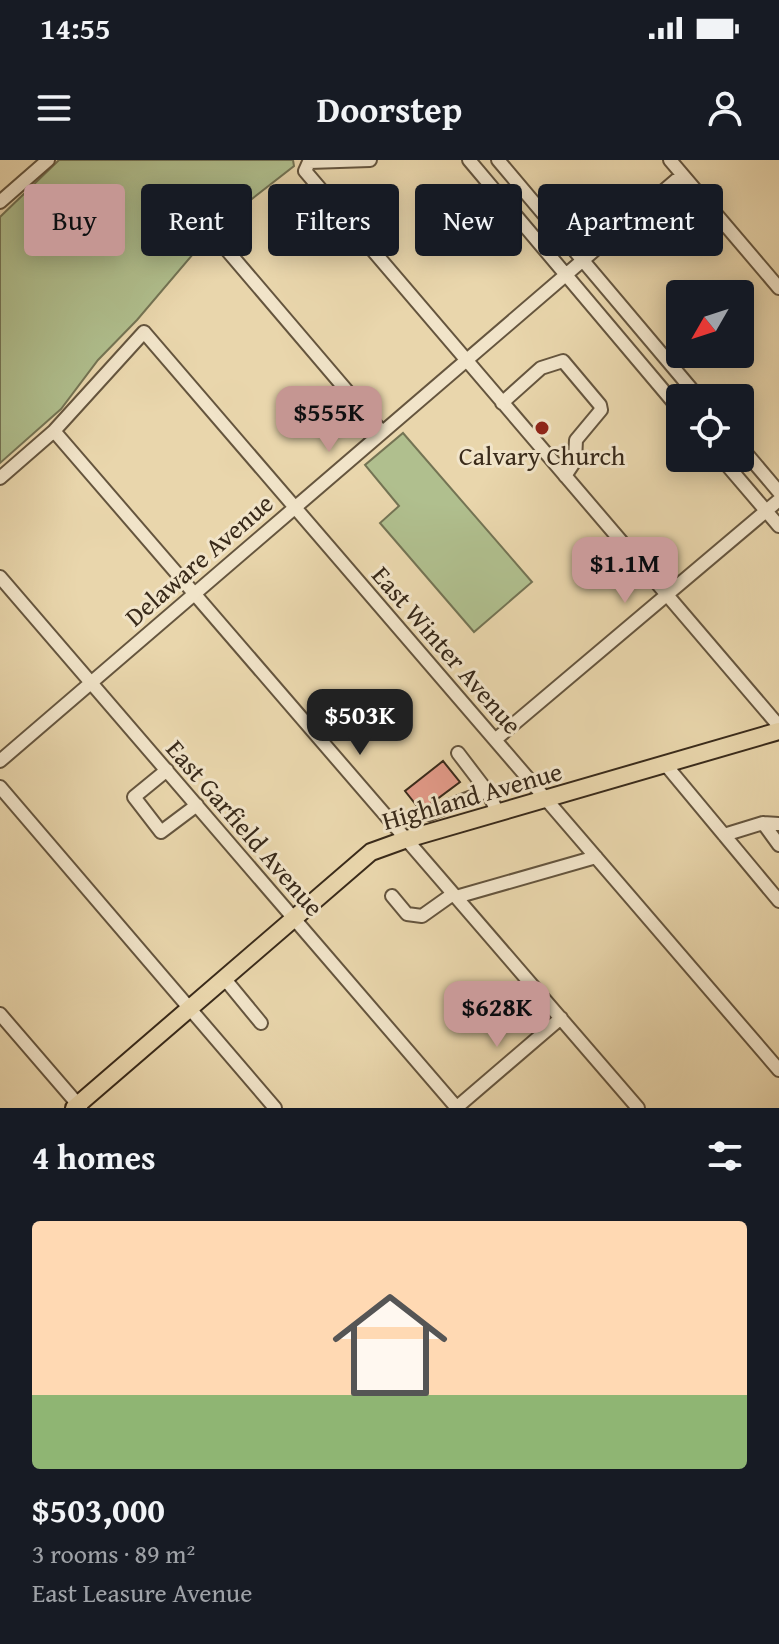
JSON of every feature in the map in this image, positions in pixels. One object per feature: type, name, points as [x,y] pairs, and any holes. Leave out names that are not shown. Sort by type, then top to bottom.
[{"type":"main road","name":"Highland Avenue","points":[[78,1107],[189,1007],[371,852],[779,728]]},
{"type":"street","points":[[0,202],[48,160]]},
{"type":"street","points":[[370,160],[313,161],[305,167],[305,171],[779,728]]},
{"type":"street","points":[[469,160],[666,393]]},
{"type":"street","points":[[498,160],[687,384]]},
{"type":"street","points":[[670,160],[779,288]]},
{"type":"street","name":"Delaware Avenue","points":[[0,761],[682,175]]},
{"type":"street","points":[[232,256],[382,432]]},
{"type":"street","name":"East Winter Avenue","points":[[54,431],[144,332],[779,1070]]},
{"type":"street","points":[[502,403],[541,368],[563,361],[601,410],[576,440],[575,461],[565,476]]},
{"type":"street","points":[[0,478],[54,431],[638,1108]]},
{"type":"street","points":[[754,463],[779,492]]},
{"type":"street","points":[[733,472],[779,526]]},
{"type":"street","points":[[496,739],[779,500]]},
{"type":"street","name":"East Garfield Avenue","points":[[0,577],[457,1108]]},
{"type":"street","points":[[458,753],[487,791],[498,813]]},
{"type":"street","points":[[665,764],[779,901]]},
{"type":"street","points":[[167,770],[134,797],[161,832],[197,805]]},
{"type":"street","points":[[0,787],[275,1108]]},
{"type":"street","points":[[429,814],[487,791]]},
{"type":"street","points":[[724,835],[763,823],[779,824]]},
{"type":"street","points":[[763,823],[779,845]]},
{"type":"street","points":[[392,896],[407,914],[422,916],[454,895],[596,857]]},
{"type":"street","points":[[224,978],[261,1023]]},
{"type":"street","points":[[0,1014],[78,1107]]},
{"type":"street","points":[[457,1108],[561,1018]]},
{"type":"green space","points":[[59,160],[293,160],[294,166],[252,199],[252,184],[141,184],[141,256],[191,256],[98,360],[61,409],[0,463],[0,217],[24,194],[24,256],[125,256],[125,184],[34,184]]},
{"type":"green space","points":[[403,433],[532,582],[474,632],[380,523],[399,506],[365,465]]},
{"type":"building","points":[[443,761],[460,782],[421,811],[405,791]]},
{"type":"place","name":"Calvary Church","points":[[542,428]]}]
